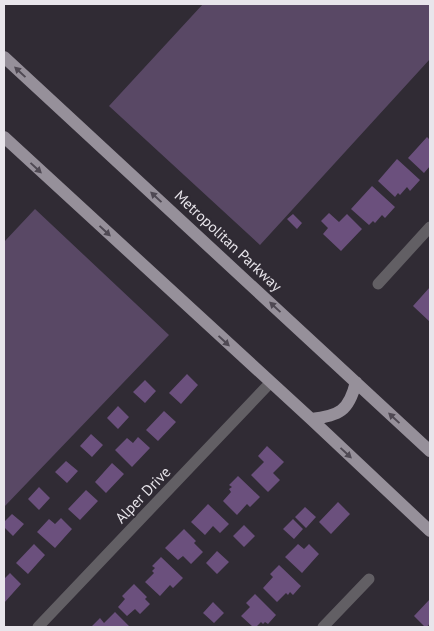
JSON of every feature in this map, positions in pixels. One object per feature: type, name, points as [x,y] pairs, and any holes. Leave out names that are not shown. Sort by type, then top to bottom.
[{"type":"main road","name":"Metropolitan Parkway","points":[[4,57],[430,451]]},
{"type":"main road","points":[[4,137],[270,383],[429,526]]},
{"type":"main road","points":[[310,419],[328,418],[345,407],[354,392],[356,382]]},
{"type":"street","points":[[378,284],[430,227]]},
{"type":"street","name":"Alper Drive","points":[[38,627],[270,383]]},
{"type":"street","points":[[323,627],[369,579]]},
{"type":"shaded area","points":[[203,4],[430,4],[430,59],[260,245],[109,106]]},
{"type":"shaded area","points":[[35,209],[169,335],[4,507],[4,242]]},
{"type":"building","points":[[427,137],[430,140],[430,166],[424,173],[408,158]]},
{"type":"building","points":[[397,159],[420,180],[410,191],[407,187],[400,195],[398,193],[395,197],[378,181]]},
{"type":"building","points":[[372,186],[395,207],[385,218],[382,215],[375,223],[373,221],[369,225],[351,209]]},
{"type":"building","points":[[329,213],[339,222],[347,214],[362,229],[341,251],[323,234],[328,228],[321,221]]},
{"type":"building","points":[[293,214],[302,223],[297,229],[287,219]]},
{"type":"building","points":[[430,287],[430,322],[413,306]]},
{"type":"building","points":[[187,374],[198,385],[181,404],[169,393]]},
{"type":"building","points":[[145,380],[156,391],[145,403],[133,392]]},
{"type":"building","points":[[118,406],[129,417],[118,429],[107,418]]},
{"type":"building","points":[[164,411],[176,422],[158,441],[146,430]]},
{"type":"building","points":[[91,434],[103,445],[92,457],[80,446]]},
{"type":"building","points":[[138,437],[150,448],[132,467],[115,450],[127,438],[133,443]]},
{"type":"building","points":[[267,446],[284,462],[273,473],[280,480],[268,492],[251,475],[264,462],[258,456]]},
{"type":"building","points":[[66,461],[78,471],[67,483],[55,472]]},
{"type":"building","points":[[112,463],[124,474],[106,493],[95,482]]},
{"type":"building","points":[[238,476],[260,497],[250,507],[247,504],[237,515],[223,501],[231,492],[229,489],[232,487],[229,485]]},
{"type":"building","points":[[39,487],[50,498],[39,510],[28,499]]},
{"type":"building","points":[[86,490],[98,501],[80,520],[68,509]]},
{"type":"building","points":[[338,502],[350,514],[331,534],[319,522]]},
{"type":"building","points":[[208,504],[229,524],[220,533],[213,526],[205,535],[191,522]]},
{"type":"building","points":[[305,507],[316,517],[306,528],[295,517]]},
{"type":"building","points":[[12,514],[24,524],[13,536],[4,527],[4,522]]},
{"type":"building","points":[[61,518],[72,529],[55,548],[37,532],[49,519],[55,524]]},
{"type":"building","points":[[293,519],[303,529],[294,539],[283,529]]},
{"type":"building","points":[[244,525],[255,536],[244,547],[233,536]]},
{"type":"building","points":[[184,529],[196,541],[194,543],[203,552],[191,564],[183,556],[178,560],[165,548]]},
{"type":"building","points":[[34,544],[45,555],[28,574],[16,563]]},
{"type":"building","points":[[298,544],[304,549],[309,544],[319,554],[302,573],[285,557]]},
{"type":"building","points":[[217,551],[229,562],[217,574],[206,563]]},
{"type":"building","points":[[161,557],[183,578],[173,588],[170,585],[160,596],[145,582],[154,573],[152,571],[155,568],[152,566]]},
{"type":"building","points":[[279,565],[301,586],[293,595],[290,592],[288,595],[286,593],[277,602],[263,588],[273,577],[270,574]]},
{"type":"building","points":[[10,573],[21,584],[4,603],[4,579]]},
{"type":"building","points":[[134,584],[147,597],[145,599],[150,604],[140,614],[135,609],[127,616],[118,607],[125,599],[122,596]]},
{"type":"building","points":[[255,594],[276,615],[268,624],[261,622],[256,627],[253,627],[241,616],[250,607],[246,603]]},
{"type":"building","points":[[430,599],[430,623],[425,627],[414,616]]},
{"type":"building","points":[[213,602],[224,613],[214,623],[203,613]]},
{"type":"building","points":[[115,612],[130,627],[91,627],[100,618],[104,623]]}]
